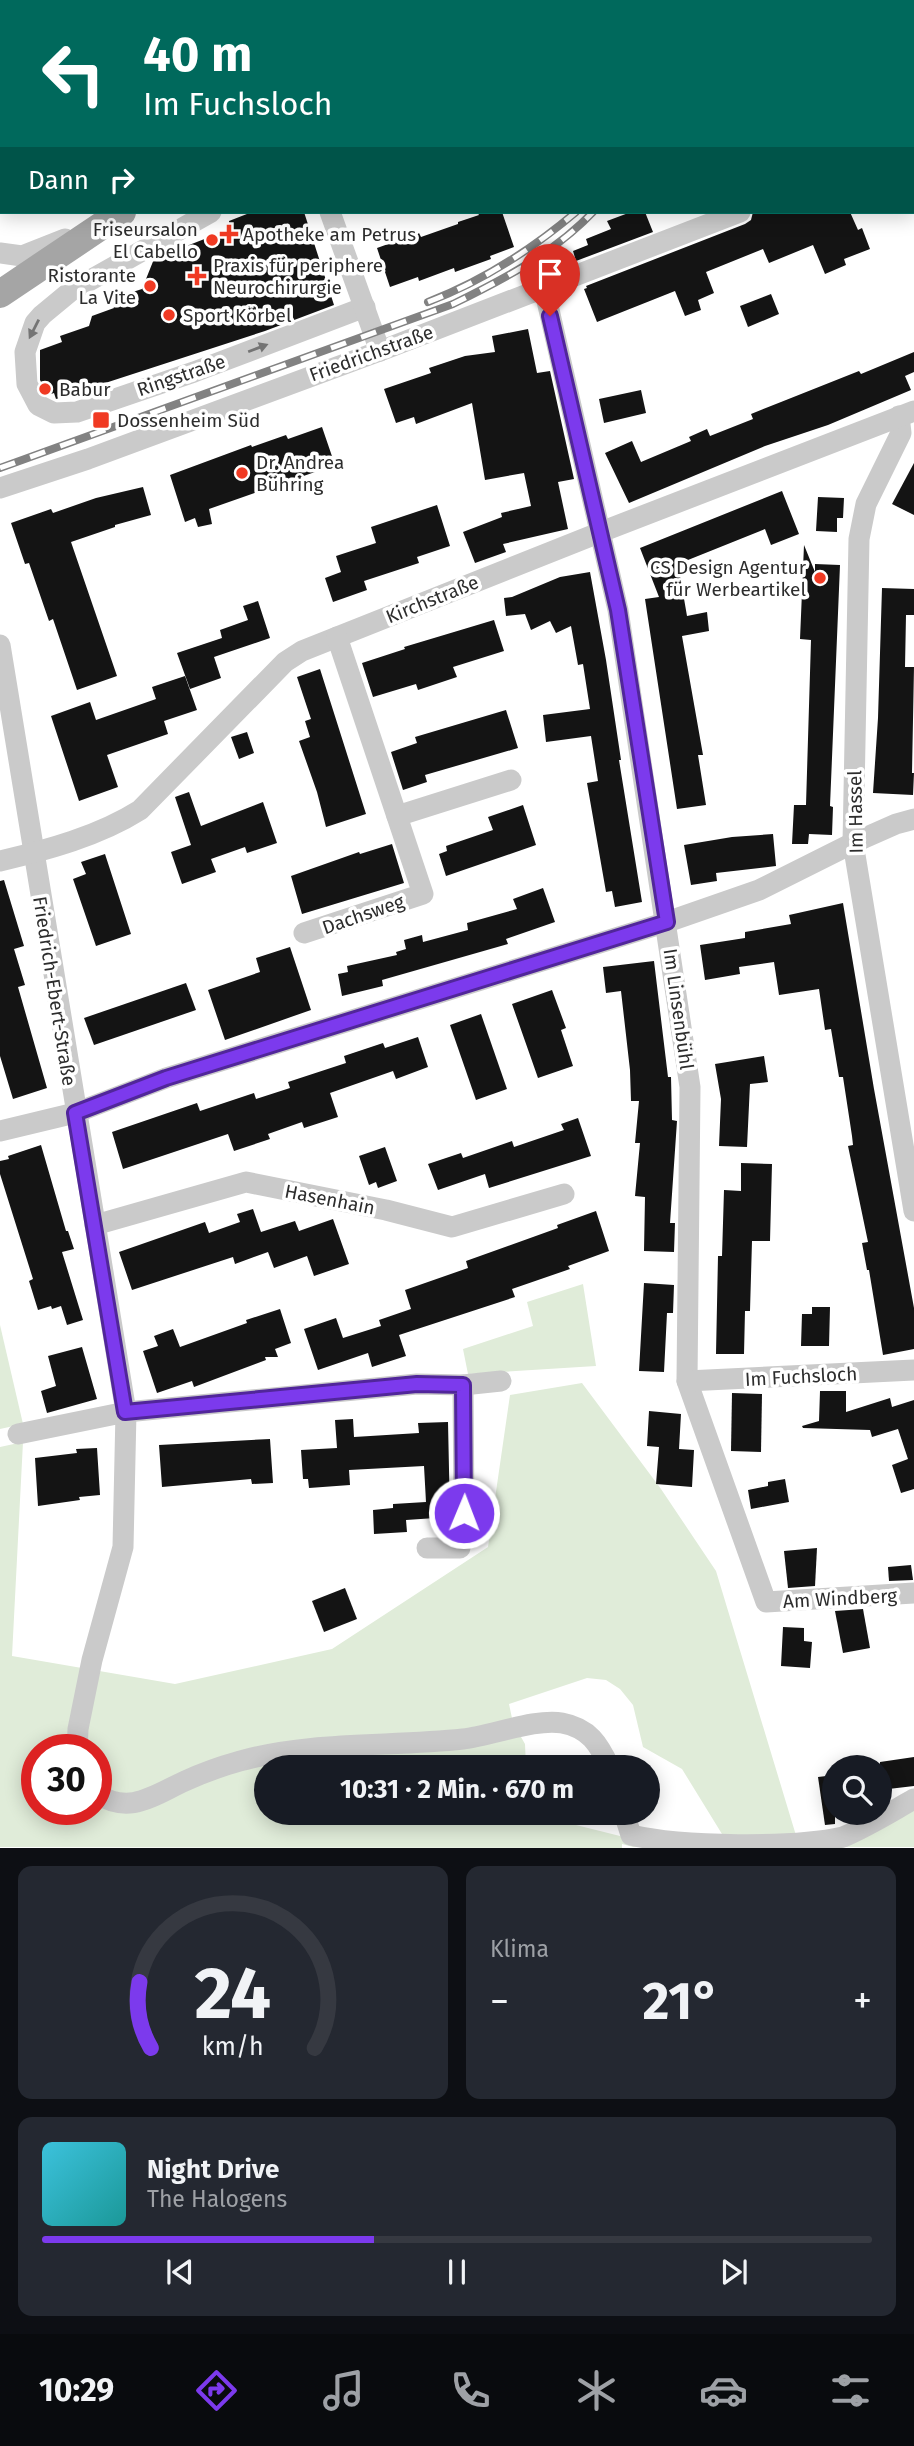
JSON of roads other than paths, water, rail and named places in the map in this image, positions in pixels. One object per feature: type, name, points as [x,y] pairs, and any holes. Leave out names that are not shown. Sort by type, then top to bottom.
[{"type":"main road","points":[[0,295],[119,214]]},
{"type":"street","name":"Ringstraße","points":[[207,214],[71,291],[35,323],[25,352],[27,384],[38,405],[54,413],[77,412],[194,372],[365,307]]},
{"type":"street","points":[[331,214],[380,351]]},
{"type":"street","name":"Friedrichstraße","points":[[0,488],[88,459],[380,351],[735,214]]},
{"type":"street","points":[[0,253],[13,256],[33,254],[96,228]]},
{"type":"street","name":"Im Linsenbühl","points":[[544,288],[618,610],[690,1087],[687,1381],[766,1602]]},
{"type":"street","name":"Kirchstraße","points":[[0,861],[33,853],[119,823],[140,810],[285,662],[302,651],[906,414]]},
{"type":"street","name":"Im Hassel","points":[[906,414],[901,433],[866,504],[859,539],[853,844],[914,1211]]},
{"type":"street","name":"Dachsweg","points":[[304,933],[423,894],[337,637]]},
{"type":"street","name":"Friedrich-Ebert-Straße","points":[[0,645],[125,1412],[123,1547],[92,1660],[78,1734]]},
{"type":"street","points":[[397,816],[511,780]]},
{"type":"street","points":[[0,1131],[75,1113],[166,1078],[667,922],[759,890],[896,824],[914,819]]},
{"type":"street","name":"Hasenhain","points":[[95,1225],[246,1182],[386,1210],[452,1227],[564,1194]]},
{"type":"street","name":"Im Fuchsloch","points":[[687,1381],[914,1370]]},
{"type":"street","points":[[18,1434],[125,1412],[417,1384],[463,1385],[500,1381]]},
{"type":"street","points":[[427,1548],[460,1548],[464,1513],[463,1385]]},
{"type":"street","name":"Am Windberg","points":[[766,1602],[914,1593]]},
{"type":"street","points":[[268,1755],[324,1747],[466,1739],[536,1724],[559,1722],[589,1733],[600,1745],[604,1755]]},
{"type":"street","points":[[112,1802],[121,1804],[142,1802],[186,1780],[254,1758]]},
{"type":"street","points":[[628,1825],[631,1835],[666,1842],[720,1847],[807,1847],[843,1837],[914,1799]]},
{"type":"railway","points":[[428,302],[506,263],[573,214]]},
{"type":"railway","points":[[0,468],[453,304],[545,253],[591,214]]},
{"type":"place","name":"Apotheke am Petrus","points":[[229,234]]},
{"type":"place","name":"Friseursalon El Cabello","points":[[212,240]]},
{"type":"place","name":"Praxis für periphere Neurochirurgie","points":[[197,276]]},
{"type":"place","name":"Ristorante La Vite","points":[[150,286]]},
{"type":"place","name":"Sport Körbel","points":[[169,315]]},
{"type":"place","name":"Babur","points":[[45,389]]},
{"type":"place","name":"Dossenheim Süd","points":[[101,420]]},
{"type":"place","name":"Dr. Andrea Bühring","points":[[242,473]]},
{"type":"place","name":"CS Design Agentur für Werbeartikel","points":[[820,578]]}]
